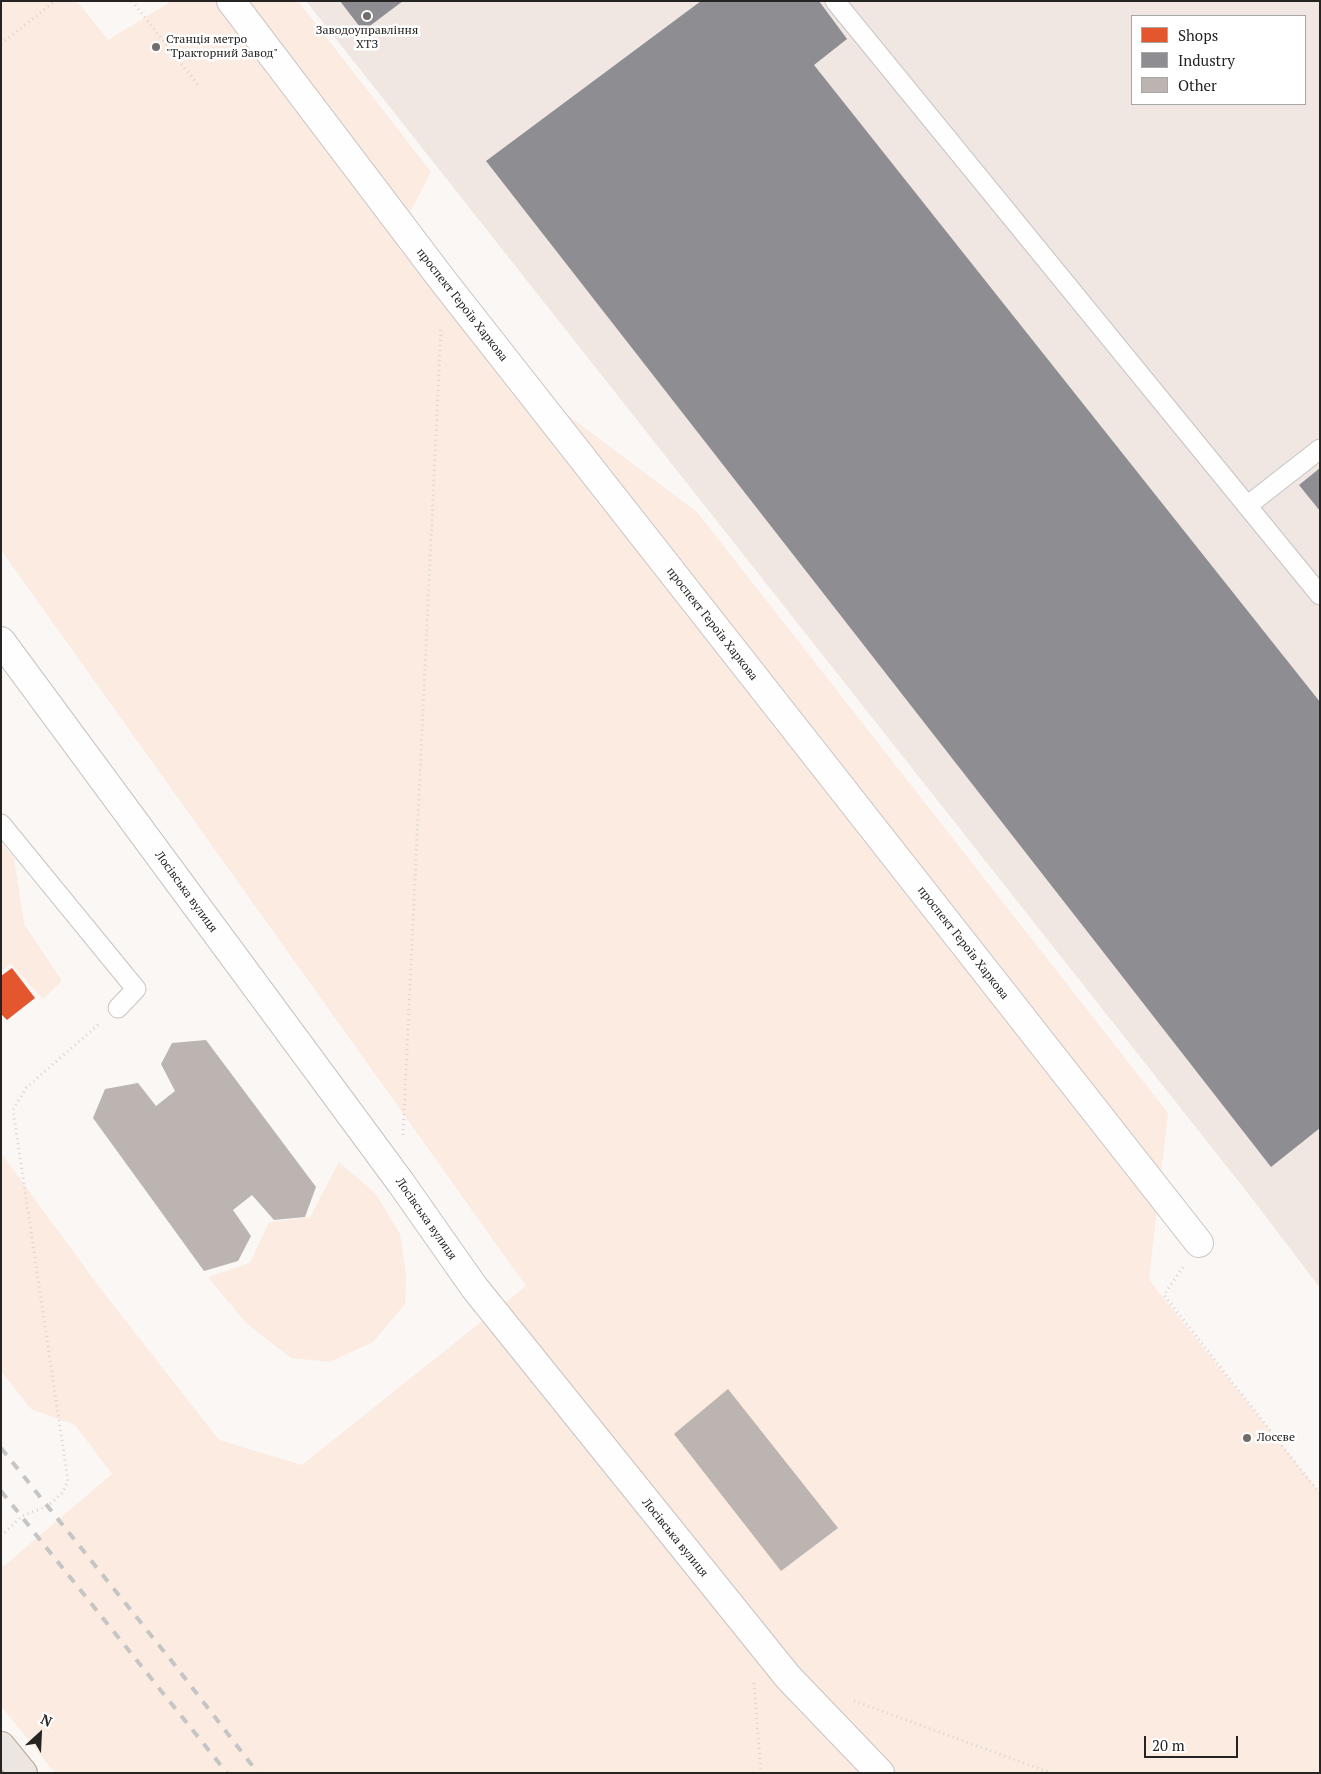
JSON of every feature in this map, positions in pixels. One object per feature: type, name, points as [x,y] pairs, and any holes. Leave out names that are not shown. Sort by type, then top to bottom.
[{"type":"main road","points":[[1,1746],[22,1773]]},
{"type":"street","name":"проспект Героїв Харкова","points":[[231,1],[444,282],[1199,1243]]},
{"type":"street","name":"Лосівська вулиця","points":[[1,642],[401,1183],[474,1287],[788,1677],[880,1773]]},
{"type":"lane","points":[[835,1],[1320,595]]},
{"type":"lane","points":[[1247,506],[1320,449]]},
{"type":"lane","points":[[1,824],[136,989],[118,1008]]},
{"type":"path","points":[[1,44],[55,1]]},
{"type":"path","points":[[132,1],[198,85]]},
{"type":"path","points":[[401,1183],[444,282]]},
{"type":"path","points":[[1,1536],[22,1516],[48,1506],[63,1492],[68,1481],[13,1110],[26,1088],[118,1008]]},
{"type":"path","points":[[1199,1243],[1164,1295],[1320,1494]]},
{"type":"path","points":[[753,1678],[761,1773]]},
{"type":"path","points":[[852,1700],[1051,1773]]},
{"type":"shaded area","points":[[1,1],[77,1],[108,40],[172,1],[298,1],[431,172],[396,239],[477,347],[697,512],[1168,1113],[1149,1280],[1320,1493],[1320,1773],[55,1773],[1,1706],[1,1563],[4,1566],[112,1474],[75,1425],[31,1409],[1,1371],[1,1153],[100,1288],[219,1440],[302,1465],[526,1286],[1,550]]},
{"type":"shaded area","points":[[306,1],[1320,1],[1320,1288],[1254,1201]]},
{"type":"shaded area","points":[[1,843],[14,858],[24,924],[62,981],[43,999],[11,964],[1,971]]},
{"type":"shaded area","points":[[339,1162],[376,1194],[400,1234],[406,1275],[405,1304],[373,1342],[330,1362],[291,1358],[246,1323],[208,1277],[250,1263],[269,1222],[310,1217]]},
{"type":"building: Shops","points":[[12,968],[35,998],[7,1020],[1,1014],[1,976]]},
{"type":"building: Industry","name":"Заводоуправління ХТЗ","points":[[340,1],[403,1],[363,31]]},
{"type":"building: Industry","points":[[701,1],[819,1],[847,39],[814,65],[1320,702],[1320,1128],[1271,1167],[486,161]]},
{"type":"building: Industry","points":[[1320,468],[1320,511],[1299,485]]},
{"type":"building: Other","points":[[206,1040],[316,1187],[305,1217],[274,1220],[252,1195],[233,1210],[251,1236],[238,1261],[204,1271],[93,1118],[105,1089],[138,1083],[156,1106],[175,1091],[161,1064],[172,1043]]},
{"type":"building: Other","points":[[728,1389],[838,1528],[781,1571],[674,1434]]},
{"type":"railway","points":[[1,1448],[174,1664],[258,1773]]},
{"type":"railway","points":[[1,1491],[227,1773]]},
{"type":"place","name":"Заводоуправління ХТЗ","points":[[367,16]]},
{"type":"place","name":"Станція метро \"Тракторний Завод\"","points":[[156,47]]},
{"type":"place","name":"Лосєве","points":[[1247,1438]]}]
